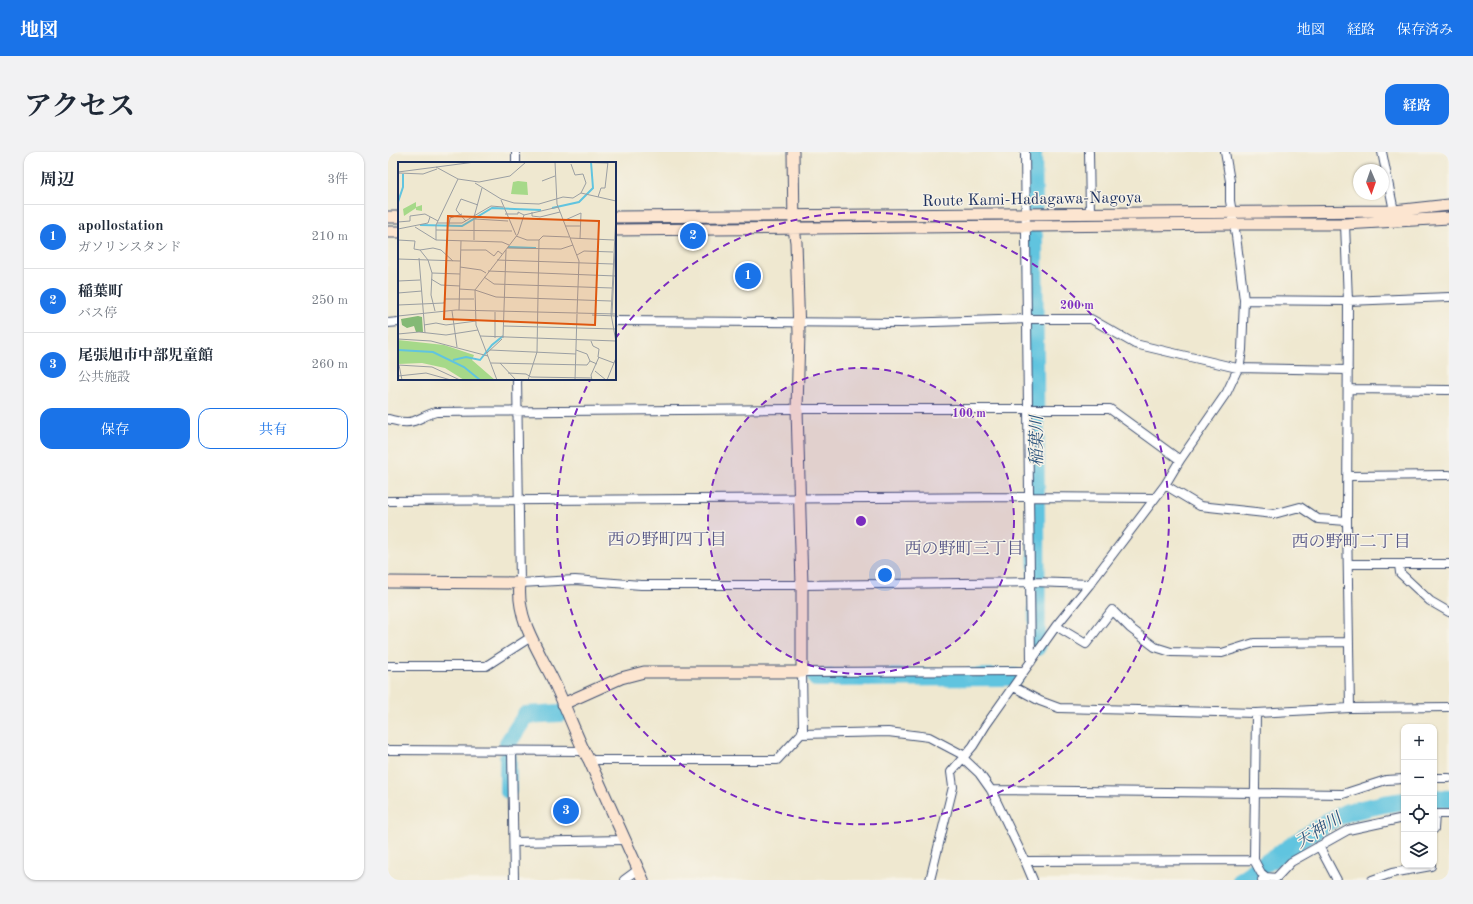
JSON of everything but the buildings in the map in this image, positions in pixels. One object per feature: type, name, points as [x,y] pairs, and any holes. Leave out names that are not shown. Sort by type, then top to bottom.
[{"type":"main road","points":[[563,704],[627,676],[644,672],[802,672],[802,585],[798,500],[797,409],[799,321],[796,242],[794,229],[793,152]]},
{"type":"main road","name":"Route Kami-Hadagawa-Nagoya","points":[[616,218],[1394,211],[1449,205]]},
{"type":"main road","name":"Route Kami-Hadagawa-Nagoya","points":[[616,230],[1345,224],[1449,218]]},
{"type":"main road","points":[[388,582],[520,583],[518,596],[522,617],[643,880]]},
{"type":"street","points":[[1025,152],[1029,497],[1035,582],[1031,662]]},
{"type":"street","points":[[1089,152],[1090,213]]},
{"type":"street","points":[[930,880],[953,786],[951,772],[964,757],[1056,626],[1090,584],[1165,485],[1180,460],[1227,392],[1240,364],[1244,300],[1232,212],[1230,181],[1225,152]]},
{"type":"street","points":[[1382,152],[1394,211]]},
{"type":"street","points":[[1345,224],[1348,301],[1347,520],[1350,708]]},
{"type":"street","points":[[1244,300],[1348,301],[1449,297]]},
{"type":"street","points":[[616,321],[799,321],[901,323],[1028,319],[1091,319],[1135,344],[1237,368],[1348,370]]},
{"type":"street","points":[[388,323],[398,322]]},
{"type":"street","points":[[517,380],[520,583],[575,580],[641,585],[802,585],[1035,582],[1090,584]]},
{"type":"street","points":[[1348,389],[1449,390]]},
{"type":"street","points":[[388,419],[413,422],[436,412],[797,409],[1110,409],[1180,460]]},
{"type":"street","points":[[1348,476],[1449,475]]},
{"type":"street","points":[[1165,485],[1200,506],[1274,514],[1300,507],[1318,519],[1347,520]]},
{"type":"street","points":[[388,501],[798,500],[1029,497],[1155,498]]},
{"type":"street","points":[[1348,564],[1449,564]]},
{"type":"street","points":[[1399,564],[1400,574],[1430,601],[1449,612]]},
{"type":"street","points":[[1056,626],[1086,644],[1112,610],[1130,628],[1155,647],[1171,652],[1222,654],[1254,643],[1349,642]]},
{"type":"street","points":[[388,666],[486,666],[531,637]]},
{"type":"street","points":[[388,750],[512,751],[586,756],[777,760],[801,734],[803,729],[802,672],[1024,671]]},
{"type":"street","points":[[1014,687],[1059,708],[1256,713],[1350,708],[1449,707]]},
{"type":"street","points":[[1256,713],[1254,861],[1264,878],[1276,878],[1291,862],[1348,830],[1401,819]]},
{"type":"street","points":[[801,734],[888,732],[929,737],[964,757],[992,790],[1033,880]]},
{"type":"street","points":[[512,751],[514,880]]},
{"type":"street","points":[[1437,778],[1449,778]]},
{"type":"street","points":[[992,790],[1343,794],[1386,780],[1401,779]]},
{"type":"street","points":[[1437,814],[1449,814]]},
{"type":"street","points":[[514,842],[625,840]]},
{"type":"street","points":[[1319,846],[1337,880]]},
{"type":"street","points":[[1025,860],[1254,861]]},
{"type":"street","points":[[1372,880],[1392,873],[1420,868]]},
{"type":"street","points":[[624,880],[639,869]]},
{"type":"waterway","name":"稲葉川","points":[[1033,152],[1034,205]]},
{"type":"waterway","name":"稲葉川","points":[[1034,235],[1037,647]]},
{"type":"waterway","name":"稲葉川","points":[[816,678],[1015,677]]},
{"type":"waterway","name":"稲葉川","points":[[508,743],[526,715],[561,713]]},
{"type":"waterway","name":"稲葉川","points":[[508,758],[508,790]]},
{"type":"waterway","name":"天神川","points":[[1437,798],[1449,799]]},
{"type":"waterway","name":"天神川","points":[[1241,880],[1327,822],[1348,812],[1401,801]]},
{"type":"place","name":"稲葉町","points":[[693,236]]},
{"type":"place","name":"apollostation","points":[[748,276]]},
{"type":"place","name":"尾張旭市中部児童館","points":[[566,811]]},
{"type":"district","name":"西の野町四丁目","points":[[667,539]]},
{"type":"district","name":"西の野町二丁目","points":[[1351,541]]},
{"type":"district","name":"西の野町三丁目","points":[[964,548]]}]
